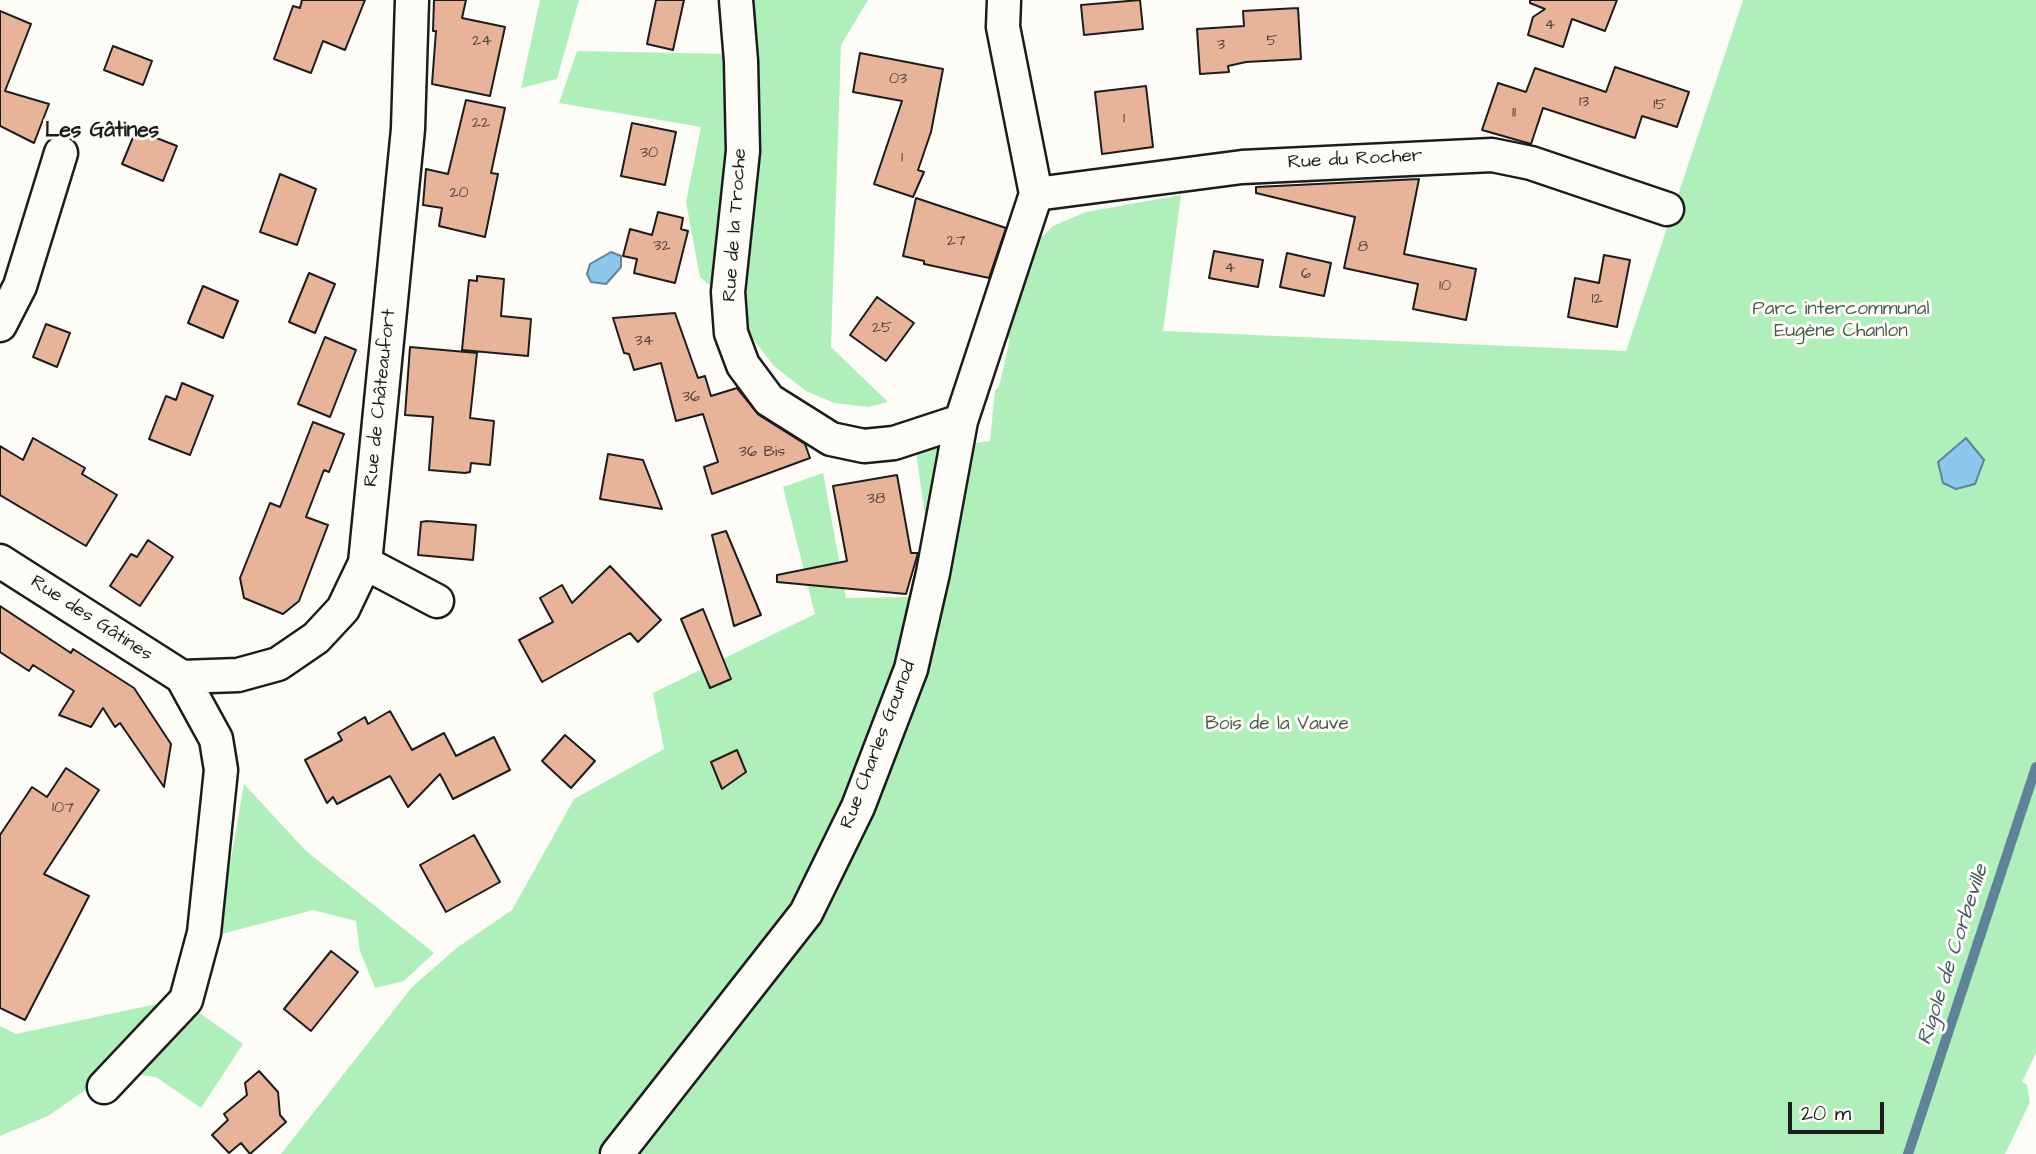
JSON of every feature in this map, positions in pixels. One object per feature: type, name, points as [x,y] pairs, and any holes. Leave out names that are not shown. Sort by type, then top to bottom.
[{"type":"street","name":"Rue de Châteaufort","points":[[182,677],[238,675],[278,664],[316,638],[344,609],[365,563],[408,128],[412,0]]},
{"type":"street","name":"Rue de la Troche","points":[[736,0],[741,61],[743,151],[728,292],[731,333],[743,365],[769,400],[831,439],[864,446],[894,443],[961,421]]},
{"type":"street","points":[[1004,0],[1003,27],[1036,194]]},
{"type":"street","points":[[0,325],[20,286],[61,153]]},
{"type":"street","name":"Rue du Rocher","points":[[1036,194],[1242,167],[1492,155],[1531,163],[1667,209]]},
{"type":"street","name":"Rue Charles Gounod","points":[[618,1153],[806,913],[858,807],[911,669],[933,573],[961,421],[1036,194]]},
{"type":"street","name":"Rue des Gâtines","points":[[0,561],[182,677]]},
{"type":"street","points":[[365,563],[437,601]]},
{"type":"street","points":[[104,1087],[186,1000],[204,933],[221,770],[216,739],[182,677]]},
{"type":"green space","points":[[540,0],[579,0],[557,79],[521,88]]},
{"type":"green space","points":[[725,0],[868,0],[841,45],[831,347],[888,402],[868,407],[834,403],[806,391],[774,366],[753,339],[739,310],[700,277],[686,202],[701,127],[559,103],[577,51],[728,54]]},
{"type":"green space","name":"Bois de la Vauve","points":[[1743,0],[2036,0],[2036,1053],[2022,1082],[2027,1085],[2030,1102],[2005,1154],[281,1154],[412,987],[458,947],[512,910],[574,799],[664,749],[653,693],[815,614],[783,487],[823,473],[846,598],[908,597],[929,545],[916,451],[990,441],[995,390],[999,387],[1010,339],[1001,333],[1032,246],[1053,226],[1086,212],[1181,195],[1163,331],[1626,351]]},
{"type":"green space","points":[[244,784],[306,851],[434,953],[404,981],[375,988],[360,951],[356,921],[313,910],[218,935]]},
{"type":"green space","points":[[180,999],[243,1044],[201,1108],[156,1077],[113,1071],[48,1116],[0,1136],[0,1026],[16,1034]]},
{"type":"water","points":[[611,252],[621,256],[621,267],[606,284],[591,282],[587,274],[590,264]]},
{"type":"water","points":[[1966,438],[1984,460],[1975,484],[1956,489],[1943,483],[1938,462]]},
{"type":"building","points":[[302,0],[365,0],[345,50],[323,41],[311,73],[274,59],[293,6],[300,8]]},
{"type":"building","points":[[434,0],[466,0],[462,18],[505,27],[490,96],[432,84],[436,31],[433,31]]},
{"type":"building","points":[[656,0],[684,0],[673,50],[647,44]]},
{"type":"building","points":[[1140,0],[1143,29],[1084,35],[1081,5]]},
{"type":"building","points":[[1530,0],[1617,0],[1605,31],[1572,19],[1563,47],[1528,35],[1533,17],[1545,9],[1530,3]]},
{"type":"building","points":[[1298,8],[1301,59],[1246,62],[1228,66],[1229,72],[1200,74],[1197,29],[1244,26],[1243,11]]},
{"type":"building","points":[[0,11],[31,24],[5,91],[49,104],[34,143],[0,126]]},
{"type":"building","points":[[113,46],[152,61],[143,85],[104,70]]},
{"type":"building","points":[[860,53],[943,69],[931,132],[918,170],[924,172],[913,197],[874,184],[902,101],[853,92]]},
{"type":"building","points":[[1615,67],[1689,92],[1677,127],[1642,116],[1635,138],[1543,108],[1531,144],[1482,130],[1498,83],[1526,92],[1535,68],[1606,92]]},
{"type":"building","points":[[1146,86],[1153,147],[1102,154],[1095,92]]},
{"type":"building","points":[[466,100],[505,108],[491,173],[498,174],[485,237],[439,226],[442,208],[423,205],[426,169],[448,174]]},
{"type":"building","points":[[632,123],[676,132],[665,185],[621,176]]},
{"type":"building","points":[[136,130],[177,146],[163,181],[122,164]]},
{"type":"building","points":[[280,174],[316,189],[297,245],[260,232]]},
{"type":"building","points":[[1419,179],[1404,254],[1476,269],[1466,320],[1413,309],[1418,284],[1344,268],[1355,217],[1256,193],[1256,187]]},
{"type":"building","points":[[916,198],[1006,228],[989,278],[924,264],[924,261],[903,256]]},
{"type":"building","points":[[658,212],[683,218],[681,229],[688,231],[675,283],[634,273],[637,259],[623,256],[630,229],[652,235]]},
{"type":"building","points":[[1214,251],[1263,260],[1258,287],[1209,278]]},
{"type":"building","points":[[1287,253],[1331,263],[1324,296],[1280,287]]},
{"type":"building","points":[[1604,255],[1630,260],[1617,327],[1568,317],[1575,278],[1599,283]]},
{"type":"building","points":[[309,273],[335,284],[315,333],[289,322]]},
{"type":"building","points":[[477,276],[504,279],[501,316],[531,319],[528,356],[462,350],[469,280],[477,281]]},
{"type":"building","points":[[203,286],[238,301],[223,338],[188,323]]},
{"type":"building","points":[[877,297],[914,323],[886,361],[850,335]]},
{"type":"building","points":[[675,313],[698,378],[705,376],[711,396],[737,388],[759,415],[805,444],[810,458],[712,494],[704,467],[718,462],[703,414],[676,421],[661,363],[634,370],[629,354],[624,353],[613,318]]},
{"type":"building","points":[[46,324],[70,333],[57,367],[33,357]]},
{"type":"building","points":[[325,337],[356,350],[330,417],[298,404]]},
{"type":"building","points":[[410,347],[477,353],[470,418],[494,421],[490,465],[471,463],[470,472],[465,473],[429,470],[433,417],[405,415]]},
{"type":"building","points":[[182,383],[213,396],[190,455],[149,439],[166,396],[176,400]]},
{"type":"building","points":[[313,422],[344,434],[329,472],[324,470],[306,517],[328,525],[299,601],[283,614],[244,598],[240,578],[270,503],[280,507]]},
{"type":"building","points":[[33,438],[85,468],[82,474],[117,495],[86,546],[0,495],[0,446],[23,460]]},
{"type":"building","points":[[608,454],[643,460],[662,509],[600,499]]},
{"type":"building","points":[[897,475],[911,553],[918,553],[906,594],[777,582],[777,575],[847,561],[833,486]]},
{"type":"building","points":[[421,522],[476,525],[473,560],[418,555]]},
{"type":"building","points":[[726,531],[761,615],[734,626],[712,535]]},
{"type":"building","points":[[148,540],[173,557],[140,606],[110,586],[131,554],[137,557]]},
{"type":"building","points":[[610,566],[661,620],[638,642],[630,633],[542,682],[519,640],[553,622],[540,598],[562,585],[572,603]]},
{"type":"building","points":[[0,606],[71,653],[73,649],[134,688],[171,744],[164,787],[120,723],[115,727],[103,708],[91,727],[59,715],[74,691],[33,665],[29,671],[0,652]]},
{"type":"building","points":[[703,609],[731,679],[710,688],[681,619]]},
{"type":"building","points":[[390,711],[412,750],[444,733],[456,756],[494,737],[510,770],[453,799],[440,774],[408,807],[390,776],[337,804],[333,797],[327,803],[305,760],[342,740],[338,733],[365,717],[368,724]]},
{"type":"building","points":[[565,735],[595,761],[571,788],[542,761]]},
{"type":"building","points":[[737,750],[746,772],[722,789],[711,762]]},
{"type":"building","points":[[66,768],[99,790],[44,874],[89,896],[25,1020],[0,1008],[0,835],[32,787],[47,797]]},
{"type":"building","points":[[474,835],[500,882],[446,912],[420,865]]},
{"type":"building","points":[[331,951],[358,972],[311,1031],[284,1009]]},
{"type":"building","points":[[259,1071],[278,1092],[280,1115],[286,1122],[250,1154],[241,1143],[229,1153],[212,1135],[228,1120],[224,1114],[247,1095],[245,1083]]},
{"type":"waterway","name":"Rigole de Corbeville","points":[[1908,1154],[2036,767]]},
{"type":"district","name":"Les Gâtines","points":[[102,132]]},
{"type":"park label","name":"Parc intercommunal Eugène Chanlon","points":[[1841,321]]}]
